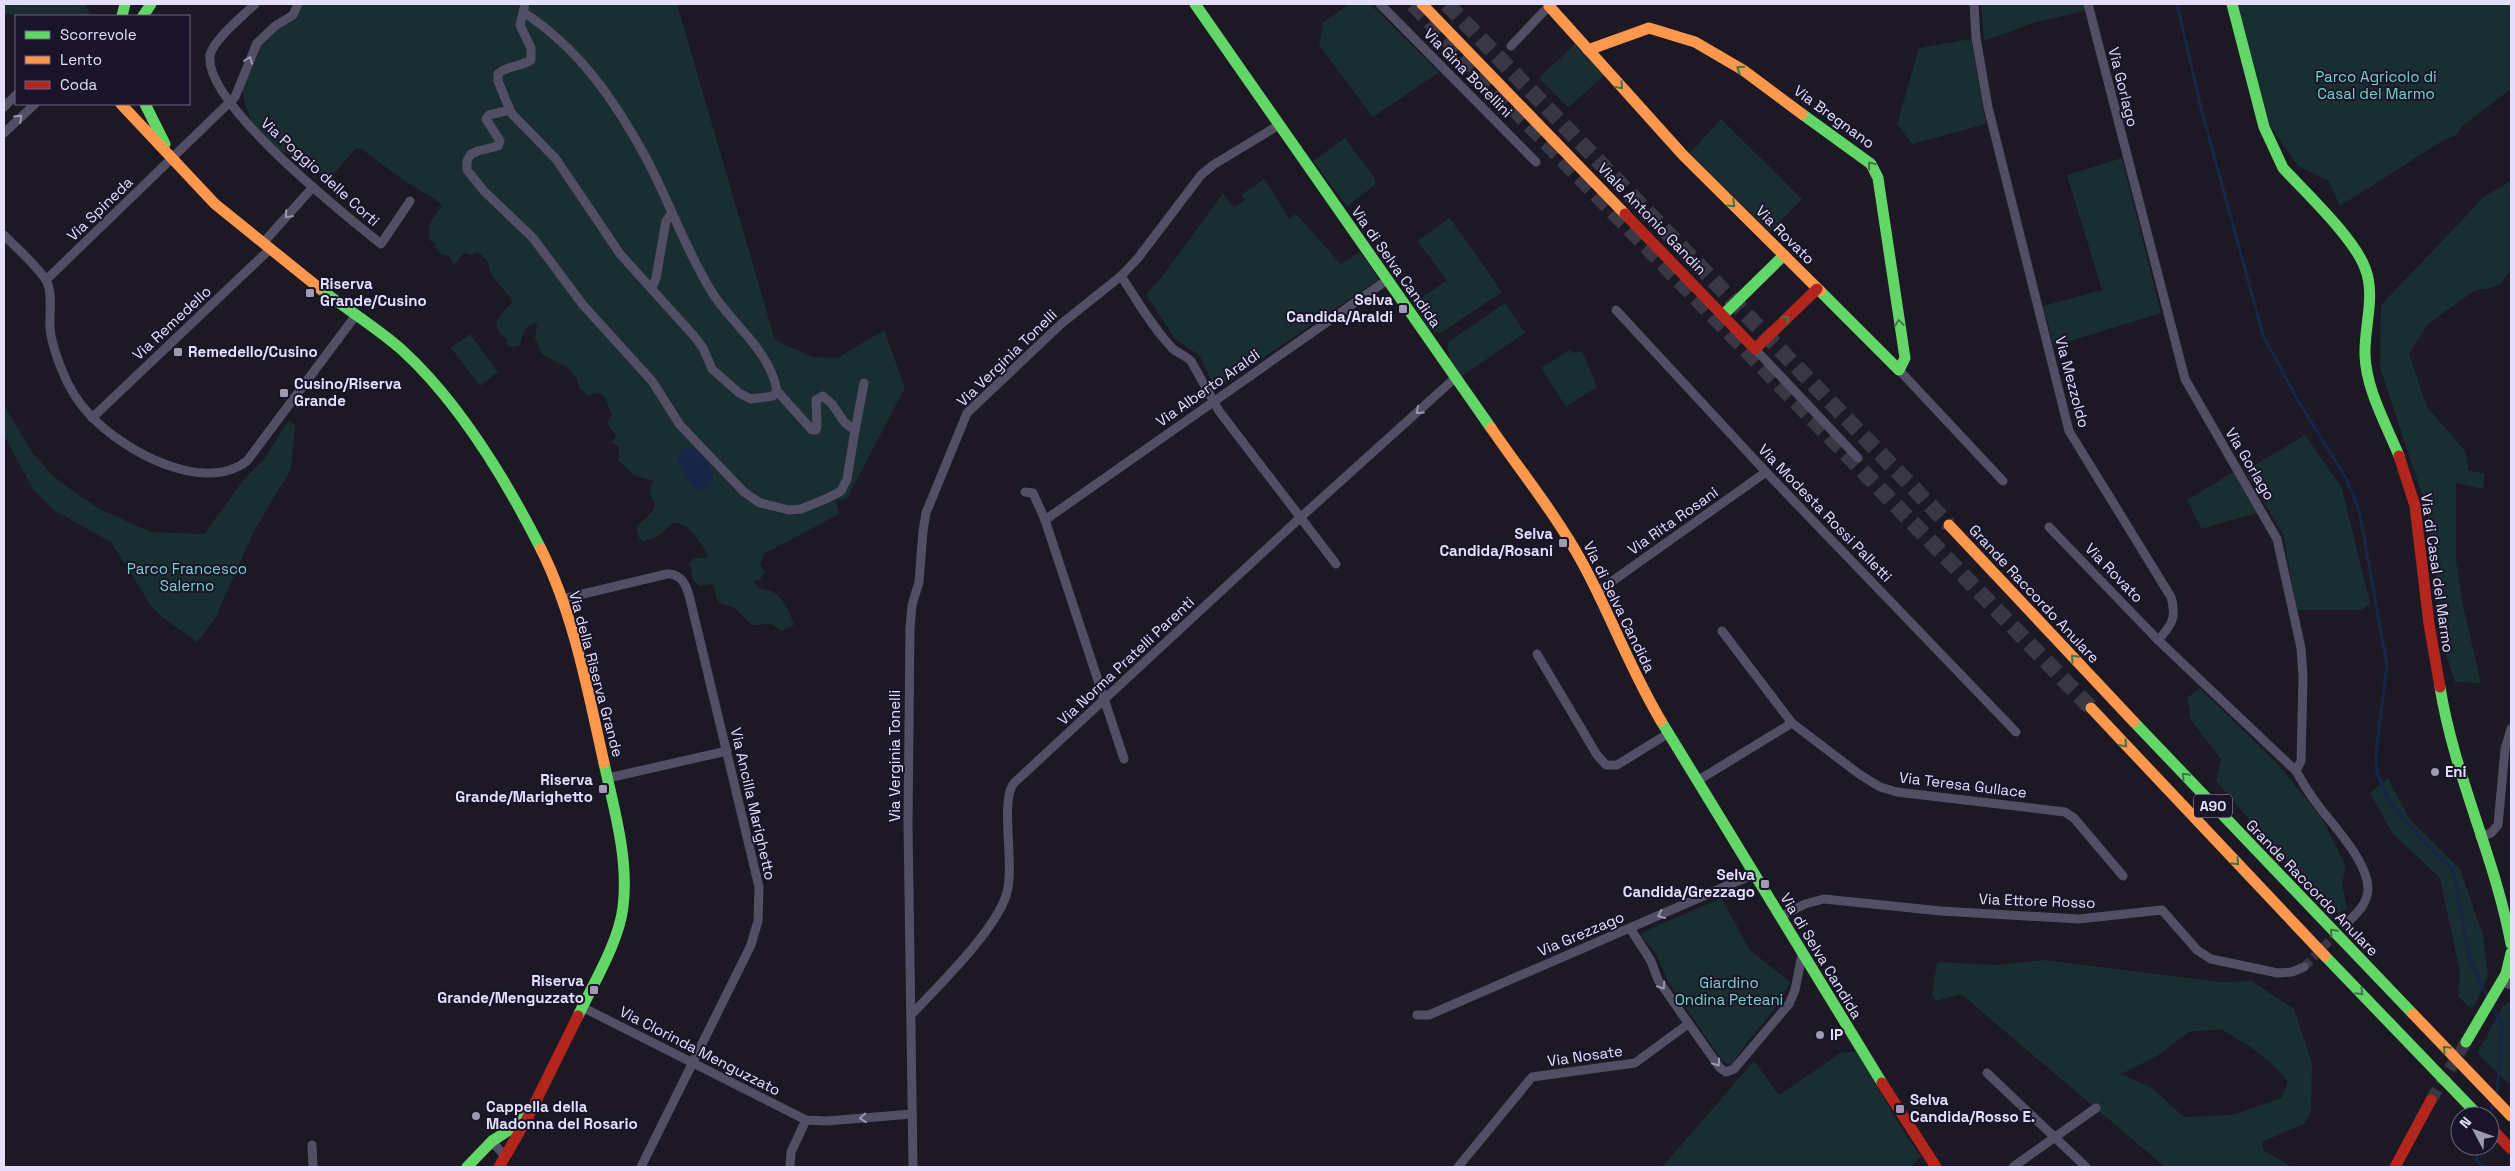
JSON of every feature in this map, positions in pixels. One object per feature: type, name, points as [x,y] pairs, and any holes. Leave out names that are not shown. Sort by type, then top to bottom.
[{"type":"main road","name":"Via di Selva Candida","points":[[1196,4],[1566,536],[1597,592],[1634,672],[1697,781],[1915,1138],[1936,1167]]},
{"type":"main road","name":"Viale Antonio Gandin","points":[[1422,4],[1755,349]]},
{"type":"main road","name":"Via di Casal del Marmo","points":[[2232,4],[2248,56],[2264,132],[2276,158],[2357,250],[2366,269],[2370,295],[2366,353],[2367,376],[2406,474],[2415,506],[2433,656],[2450,732],[2480,836],[2506,916],[2511,944]]},
{"type":"main road","name":"Via Rovato","points":[[1550,5],[1683,155],[1899,370]]},
{"type":"main road","name":"Via Bregnano","points":[[1588,50],[1649,28],[1695,42],[1743,70],[1871,164],[1878,178],[1904,358],[1899,370]]},
{"type":"main road","name":"Via della Riserva Grande","points":[[122,105],[215,204],[266,246],[413,359],[446,397],[520,508],[543,552],[562,599],[585,678],[608,778],[623,866],[623,907],[614,938],[582,1007],[499,1167]]},
{"type":"main road","points":[[145,106],[172,157]]},
{"type":"main road","points":[[1723,315],[1784,255]]},
{"type":"main road","points":[[1755,349],[1817,289]]},
{"type":"main road","name":"Grande Raccordo Anulare","points":[[1949,526],[2257,853],[2511,1116]]},
{"type":"main road","name":"A90","points":[[2091,708],[2470,1106]]},
{"type":"main road","points":[[2466,1042],[2504,985],[2511,953]]},
{"type":"main road","points":[[2395,1167],[2401,1152],[2431,1100]]},
{"type":"main road","name":"Via della Riserva Grande","points":[[467,1167],[488,1145],[517,1125],[531,1107]]},
{"type":"main road","points":[[2500,1137],[2511,1149]]},
{"type":"street","name":"Via Poggio delle Corti","points":[[255,4],[212,49],[210,62],[227,102],[240,118],[313,187],[381,244],[410,200]]},
{"type":"street","points":[[227,102],[236,94],[257,43],[270,30],[294,15],[298,4]]},
{"type":"street","name":"Via Gina Borellini","points":[[1380,4],[1536,162]]},
{"type":"street","points":[[1537,4],[1550,5]]},
{"type":"street","name":"Via Mezzoldo","points":[[1974,4],[1978,46],[1988,107],[2070,431],[2171,596],[2175,612],[2173,623],[2158,640]]},
{"type":"street","name":"Via Gorlago","points":[[2088,4],[2185,379],[2277,539],[2299,639],[2302,668],[2301,761],[2296,771]]},
{"type":"street","points":[[1511,46],[1550,5]]},
{"type":"street","points":[[777,391],[773,396],[751,399],[726,382],[712,369],[703,348],[620,254],[556,159],[512,113],[498,81],[498,74],[506,68],[526,64],[531,60],[531,48],[520,25],[524,8],[586,64],[596,78],[646,159],[684,243],[714,295],[763,356],[777,391],[812,430],[816,430],[816,400],[823,396],[832,404],[845,424],[855,431]]},
{"type":"street","points":[[218,82],[236,94]]},
{"type":"street","points":[[4,107],[15,96]]},
{"type":"street","name":"Via Spineda","points":[[46,280],[227,102]]},
{"type":"street","points":[[4,133],[34,105]]},
{"type":"street","points":[[509,106],[506,111],[489,115],[486,120],[500,141],[498,146],[471,154],[466,161],[467,170],[484,191],[533,238],[583,305],[652,381],[680,425],[737,485],[760,503],[789,510],[801,509],[840,496],[847,479],[864,383]]},
{"type":"street","name":"Via Verginia Tonelli","points":[[913,1167],[908,824],[910,628],[912,606],[919,582],[922,531],[926,513],[967,413],[1060,324],[1121,276],[1138,258],[1201,175],[1213,165],[1279,125]]},
{"type":"street","name":"Via Remedello","points":[[92,418],[266,246],[313,187]]},
{"type":"street","points":[[652,288],[656,278],[666,221],[671,214]]},
{"type":"street","points":[[4,235],[46,280],[50,292],[51,334],[57,358],[70,388],[92,418],[130,448],[163,464],[201,472],[233,469],[252,455],[356,315]]},
{"type":"street","points":[[1121,276],[1173,350],[1185,355],[1191,361],[1213,401],[1336,564]]},
{"type":"street","name":"Via Alberto Araldi","points":[[1045,520],[1387,280]]},
{"type":"street","name":"Via Modesta Rossi Palletti","points":[[1616,310],[1766,472],[2016,732]]},
{"type":"street","name":"Viale Antonio Gandin","points":[[1755,349],[1858,458]]},
{"type":"street","name":"Via Rovato","points":[[1899,370],[2004,481]]},
{"type":"street","name":"Via Norma Pratelli Parenti","points":[[911,1015],[950,973],[999,912],[1008,887],[1011,855],[1008,801],[1011,787],[1301,517],[1455,378]]},
{"type":"street","name":"Via Rita Rosani","points":[[1597,592],[1766,472]]},
{"type":"street","points":[[1025,492],[1033,493],[1045,520],[1124,759]]},
{"type":"street","name":"Via Rovato","points":[[2049,526],[2158,640]]},
{"type":"street","name":"Via Ancilla Marighetto","points":[[562,599],[672,574],[686,585],[756,869],[759,898],[758,916],[747,954],[641,1167]]},
{"type":"street","name":"Via Teresa Gullace","points":[[1722,631],[1792,723],[1859,774],[1885,789],[2040,808],[2069,814],[2123,876]]},
{"type":"street","points":[[2158,640],[2296,771],[2314,800],[2351,849],[2365,873],[2368,890],[2366,900],[2348,922]]},
{"type":"street","points":[[1537,654],[1597,755],[1606,765],[1617,765],[1669,733]]},
{"type":"street","points":[[1697,781],[1792,723]]},
{"type":"street","points":[[2480,836],[2490,833],[2498,825],[2505,749],[2511,729]]},
{"type":"street","points":[[608,778],[727,751]]},
{"type":"street","name":"Via Grezzago","points":[[1418,1015],[1430,1015],[1754,874]]},
{"type":"street","name":"Via Ettore Rosso","points":[[1780,917],[1806,904],[1824,900],[1941,911],[2080,919],[2162,910],[2197,950],[2211,959],[2278,973],[2292,972],[2304,967]]},
{"type":"street","points":[[1630,928],[1651,961],[1658,980],[1720,1068],[1726,1072],[1731,1071],[1789,1004],[1795,990],[1802,955]]},
{"type":"street","name":"Via Clorinda Menguzzato","points":[[582,1007],[806,1120],[827,1121],[912,1114]]},
{"type":"street","name":"Via Nosate","points":[[1458,1167],[1532,1078],[1636,1062],[1688,1024]]},
{"type":"street","points":[[1987,1073],[2086,1167]]},
{"type":"street","points":[[2013,1167],[2096,1108]]},
{"type":"street","points":[[790,1167],[791,1152],[806,1120]]},
{"type":"street","points":[[312,1145],[313,1167]]},
{"type":"street","points":[[488,1145],[495,1145],[505,1156]]},
{"type":"green space","points":[[4,4],[85,4],[90,15],[15,15],[4,13]]},
{"type":"green space","points":[[300,4],[677,4],[775,340],[812,357],[837,358],[884,330],[905,388],[847,498],[836,501],[839,514],[764,554],[760,566],[765,571],[760,579],[754,581],[758,588],[773,592],[779,597],[787,608],[794,625],[781,631],[771,624],[752,625],[735,608],[718,603],[713,584],[699,586],[691,577],[692,572],[689,564],[694,559],[704,558],[708,555],[694,534],[685,526],[673,523],[657,537],[644,541],[639,538],[636,527],[652,512],[655,506],[650,494],[651,485],[654,481],[635,476],[619,461],[619,447],[611,442],[616,437],[607,422],[612,415],[604,396],[598,393],[588,395],[579,388],[577,379],[569,369],[542,354],[535,338],[537,324],[534,323],[527,328],[519,346],[509,347],[507,345],[507,339],[501,334],[496,325],[499,317],[512,303],[506,292],[494,278],[488,261],[478,252],[471,255],[464,253],[454,265],[449,256],[441,254],[435,248],[436,244],[429,240],[430,222],[442,206],[439,202],[403,180],[360,148],[355,149],[328,180],[303,155],[290,155],[282,151],[267,141],[255,128],[244,97],[242,76],[244,70],[272,24]]},
{"type":"green space","points":[[1349,4],[1370,4],[1439,72],[1373,117],[1319,45],[1323,23]]},
{"type":"green space","points":[[1981,4],[2083,4],[2085,11],[2036,22],[1984,41]]},
{"type":"green space","name":"Parco Agricolo di Casal del Marmo","points":[[2237,4],[2511,4],[2511,89],[2462,126],[2456,135],[2444,140],[2340,206],[2328,180],[2298,166],[2268,123]]},
{"type":"green space","points":[[1971,39],[1986,124],[1912,144],[1897,124],[1919,48]]},
{"type":"green space","points":[[1575,44],[1604,75],[1568,108],[1539,78]]},
{"type":"green space","points":[[1721,119],[1802,199],[1770,232],[1690,153]]},
{"type":"green space","points":[[1345,138],[1375,179],[1375,185],[1347,206],[1313,161]]},
{"type":"green space","points":[[2122,158],[2161,313],[2054,346],[2043,306],[2102,290],[2067,175]]},
{"type":"green space","points":[[1265,179],[1289,219],[1296,214],[1341,264],[1360,252],[1379,279],[1216,390],[1199,355],[1175,339],[1146,294],[1162,277],[1223,193],[1234,208],[1245,200],[1242,194]]},
{"type":"green space","points":[[2511,181],[2511,269],[2500,284],[2488,289],[2475,290],[2427,325],[2409,354],[2427,407],[2466,452],[2468,470],[2485,474],[2483,489],[2456,483],[2456,561],[2464,610],[2481,683],[2455,682],[2447,657],[2426,507],[2380,367],[2381,305],[2485,196]]},
{"type":"green space","points":[[1450,218],[1502,292],[1441,333],[1430,330],[1413,304],[1447,280],[1417,241]]},
{"type":"green space","points":[[1505,303],[1525,333],[1462,376],[1451,363],[1447,343]]},
{"type":"green space","points":[[470,334],[498,372],[480,386],[451,348]]},
{"type":"green space","points":[[1571,349],[1573,353],[1582,351],[1597,387],[1566,407],[1541,368]]},
{"type":"green space","name":"Parco Francesco Salerno","points":[[4,405],[32,452],[52,475],[102,510],[151,532],[204,534],[245,478],[264,459],[289,420],[295,425],[291,469],[253,533],[214,621],[197,642],[161,616],[152,607],[111,542],[55,511],[33,489],[4,435]]},
{"type":"green space","points":[[2305,435],[2342,488],[2370,604],[2362,610],[2297,610],[2283,534],[2245,471]]},
{"type":"green space","points":[[2233,472],[2257,513],[2201,529],[2187,500]]},
{"type":"green space","points":[[2200,688],[2274,760],[2322,818],[2346,867],[2342,884],[2347,909],[2337,913],[2264,836],[2216,781],[2221,759],[2191,720],[2187,698]]},
{"type":"green space","points":[[2388,778],[2410,820],[2460,869],[2483,935],[2488,975],[2475,1005],[2470,1008],[2458,996],[2460,973],[2440,878],[2393,834],[2370,793]]},
{"type":"green space","name":"Giardino Ondina Peteani","points":[[1721,898],[1750,950],[1790,982],[1771,1014],[1747,1043],[1733,1064],[1728,1065],[1723,1062],[1668,982],[1657,955],[1641,936],[1643,932]]},
{"type":"green space","points":[[2043,960],[2221,982],[2252,981],[2294,1009],[2312,1063],[2311,1112],[2304,1124],[2262,1142],[2264,1151],[2293,1167],[2165,1167],[1961,994],[1936,1001],[1932,994],[1937,962],[1997,965]],"holes":[[[2221,1029],[2257,1052],[2281,1073],[2288,1082],[2281,1098],[2232,1115],[2184,1117],[2152,1088],[2121,1074],[2157,1056],[2189,1032]]]},
{"type":"green space","points":[[2511,1002],[2511,1086],[2477,1053],[2503,1006]]},
{"type":"green space","points":[[1856,1051],[1921,1157],[1910,1167],[1662,1167],[1754,1061],[1779,1095],[1841,1053]]},
{"type":"water","points":[[688,447],[700,454],[712,470],[713,477],[706,489],[699,490],[690,484],[678,460],[680,450]]},
{"type":"waterway","points":[[2177,4],[2202,112],[2263,335],[2297,399],[2346,478],[2359,510],[2387,665],[2376,753],[2377,773],[2390,803],[2426,844],[2453,870],[2469,956],[2488,998]]},
{"type":"waterway","points":[[2492,1006],[2502,1025],[2497,1092]]},
{"type":"waterway","points":[[2477,1156],[2476,1160],[2484,1167]]},
{"type":"tunnel","points":[[1413,4],[2091,708]]},
{"type":"tunnel","points":[[1447,4],[1949,525]]},
{"type":"tunnel","points":[[2304,967],[2348,922]]},
{"type":"tunnel","points":[[2431,1100],[2466,1042]]},
{"type":"traffic: fast","points":[[122,15],[125,4]]},
{"type":"traffic: fast","points":[[144,15],[151,4]]},
{"type":"traffic: fast","points":[[1195,4],[1491,428]]},
{"type":"traffic: fast","points":[[2232,4],[2264,127],[2283,168],[2351,243],[2365,268],[2370,289],[2365,344],[2366,368],[2373,393],[2399,456]]},
{"type":"traffic: fast","points":[[146,105],[165,144]]},
{"type":"traffic: fast","points":[[1802,114],[1871,164],[1878,178],[1905,358],[1899,370],[1820,291]]},
{"type":"traffic: fast","points":[[1723,315],[1784,255]]},
{"type":"traffic: fast","points":[[319,288],[402,350],[443,393],[497,469],[541,549]]},
{"type":"traffic: fast","points":[[2440,687],[2446,720],[2464,784],[2495,880],[2511,944]]},
{"type":"traffic: fast","points":[[1661,721],[1882,1083]]},
{"type":"traffic: fast","points":[[2134,722],[2413,1014]]},
{"type":"traffic: fast","points":[[578,1016],[611,948],[621,920],[623,907],[624,871],[620,834],[604,763]]},
{"type":"traffic: fast","points":[[2466,1042],[2506,974],[2511,953]]},
{"type":"traffic: fast","points":[[2325,956],[2469,1106]]},
{"type":"traffic: fast","points":[[467,1167],[492,1141],[517,1125],[523,1117]]},
{"type":"traffic: slow","points":[[1422,4],[1625,214]]},
{"type":"traffic: slow","points":[[1551,4],[1549,6],[1683,155],[1820,291]]},
{"type":"traffic: slow","points":[[1588,50],[1649,28],[1695,42],[1743,70],[1802,114]]},
{"type":"traffic: slow","points":[[122,105],[215,204],[319,288]]},
{"type":"traffic: slow","points":[[1491,428],[1573,546],[1640,683],[1661,721]]},
{"type":"traffic: slow","points":[[1949,525],[2134,722]]},
{"type":"traffic: slow","points":[[541,549],[563,600],[579,654],[604,763]]},
{"type":"traffic: slow","points":[[2091,708],[2325,956]]},
{"type":"traffic: slow","points":[[2413,1014],[2511,1116]]},
{"type":"traffic: jam","points":[[1625,214],[1755,349],[1817,289]]},
{"type":"traffic: jam","points":[[2399,456],[2415,506],[2429,624],[2440,687]]},
{"type":"traffic: jam","points":[[499,1167],[528,1117],[578,1016]]},
{"type":"traffic: jam","points":[[1882,1083],[1936,1167]]},
{"type":"traffic: jam","points":[[2395,1167],[2431,1100]]},
{"type":"traffic: jam","points":[[2500,1137],[2511,1149]]},
{"type":"place","name":"Riserva Grande/Cusino","points":[[310,293]]},
{"type":"place","name":"Selva Candida/Araldi","points":[[1403,309]]},
{"type":"place","name":"Remedello/Cusino","points":[[178,352]]},
{"type":"place","name":"Cusino/Riserva Grande","points":[[284,393]]},
{"type":"place","name":"Selva Candida/Rosani","points":[[1563,543]]},
{"type":"place","name":"Eni","points":[[2435,772]]},
{"type":"place","name":"Riserva Grande/Marighetto","points":[[603,789]]},
{"type":"place","name":"Selva Candida/Grezzago","points":[[1765,884]]},
{"type":"place","name":"Riserva Grande/Menguzzato","points":[[594,990]]},
{"type":"place","name":"IP","points":[[1820,1035]]},
{"type":"place","name":"Selva Candida/Rosso E.","points":[[1900,1109]]},
{"type":"place","name":"Cappella della Madonna del Rosario","points":[[476,1116]]}]
